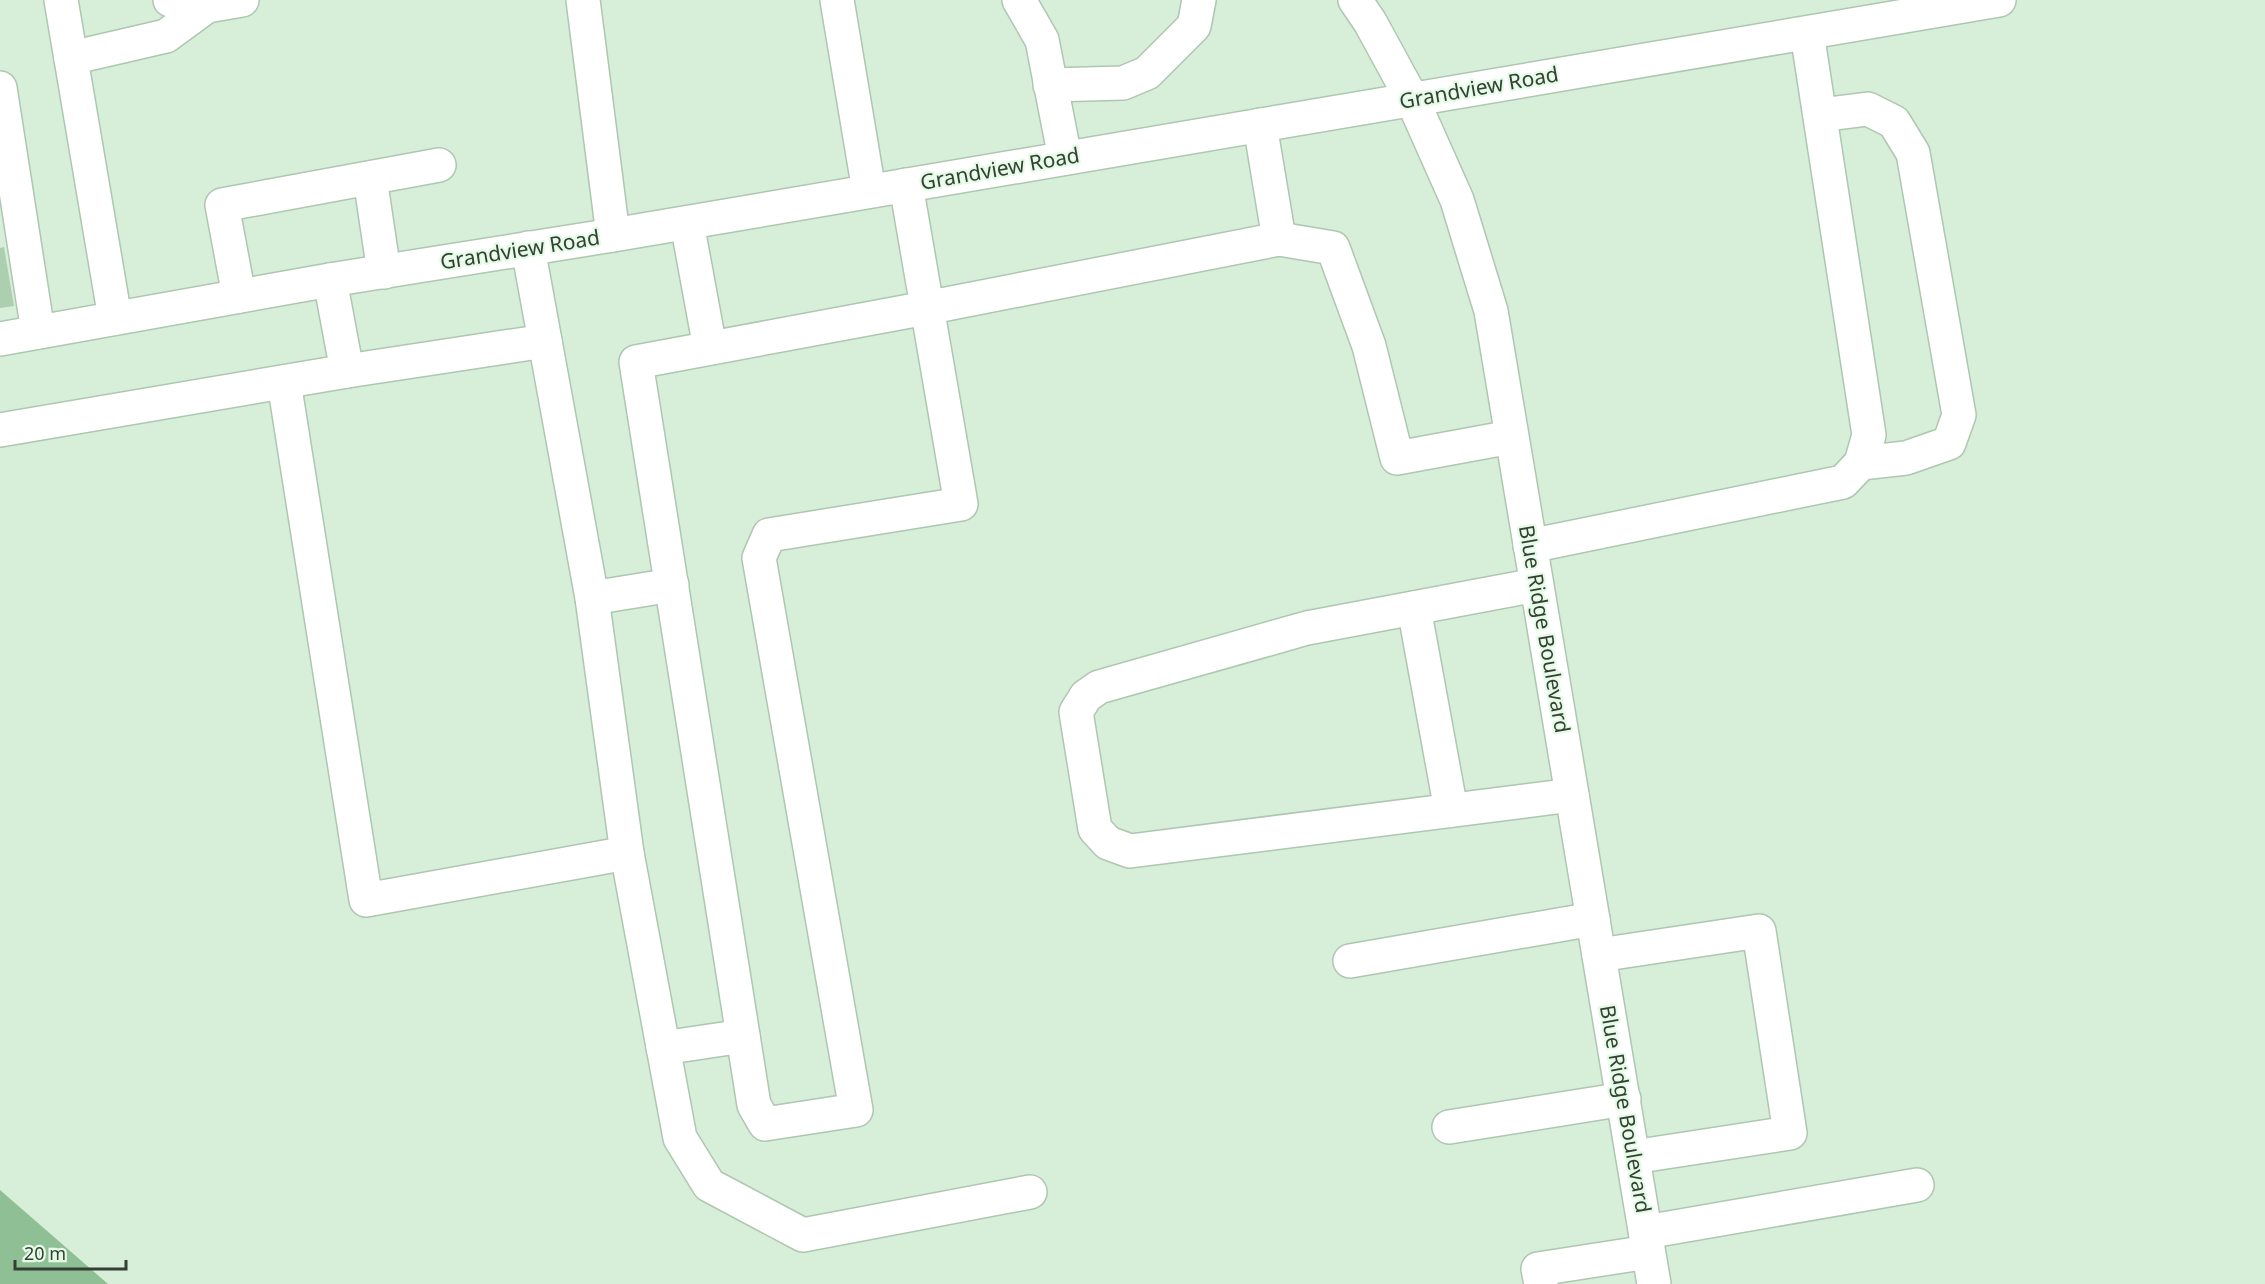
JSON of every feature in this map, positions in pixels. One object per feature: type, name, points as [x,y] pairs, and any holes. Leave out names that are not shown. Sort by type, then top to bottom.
[{"type":"street","points":[[61,0],[115,318]]},
{"type":"street","points":[[170,0],[207,6],[242,0]]},
{"type":"street","points":[[583,0],[613,235]]},
{"type":"street","points":[[837,0],[869,191]]},
{"type":"street","points":[[1019,0],[1042,40],[1065,158]]},
{"type":"street","points":[[1050,84],[1123,83],[1147,73],[1194,26],[1199,0]]},
{"type":"street","name":"Blue Ridge Boulevard","points":[[1354,0],[1370,22],[1412,99],[1457,200],[1491,311],[1654,1284]]},
{"type":"street","name":"Grandview Road","points":[[0,339],[330,280],[613,235],[1999,0]]},
{"type":"street","points":[[71,58],[166,36],[207,6]]},
{"type":"street","points":[[1530,546],[1843,482],[1861,463],[1869,435],[1807,33]]},
{"type":"street","points":[[0,88],[38,332]]},
{"type":"street","points":[[1820,115],[1868,109],[1894,122],[1913,153],[1959,415],[1948,443],[1906,458],[1861,463]]},
{"type":"street","points":[[1260,124],[1279,239]]},
{"type":"street","points":[[239,296],[222,205],[439,165]]},
{"type":"street","points":[[370,178],[384,272]]},
{"type":"street","points":[[906,185],[927,308],[961,504],[769,535],[759,558],[856,1110],[765,1124],[754,1105],[636,362],[927,308],[1279,239],[1333,248],[1369,346],[1397,459],[1511,437]]},
{"type":"street","points":[[687,222],[710,348]]},
{"type":"street","points":[[528,248],[592,598],[627,854],[680,1138],[710,1185],[803,1235],[1030,1192]]},
{"type":"street","points":[[330,280],[347,371]]},
{"type":"street","points":[[0,430],[347,371],[545,341]]},
{"type":"street","points":[[285,382],[366,900],[627,854]]},
{"type":"street","points":[[592,598],[672,585]]},
{"type":"street","points":[[1536,585],[1307,628],[1100,687],[1086,696],[1076,712],[1095,830],[1108,843],[1130,851],[1572,795]]},
{"type":"street","points":[[1414,608],[1451,810]]},
{"type":"street","points":[[1350,961],[1593,919]]},
{"type":"street","points":[[1599,955],[1759,931],[1790,1133],[1633,1157]]},
{"type":"street","points":[[663,1048],[743,1036]]},
{"type":"street","points":[[1449,1127],[1624,1100]]},
{"type":"street","points":[[1541,1284],[1538,1269],[1647,1242],[1917,1185]]},
{"type":"green space","points":[[4,247],[14,306],[0,308],[0,248]]},
{"type":"green space","points":[[0,1190],[108,1284],[0,1284]]}]
